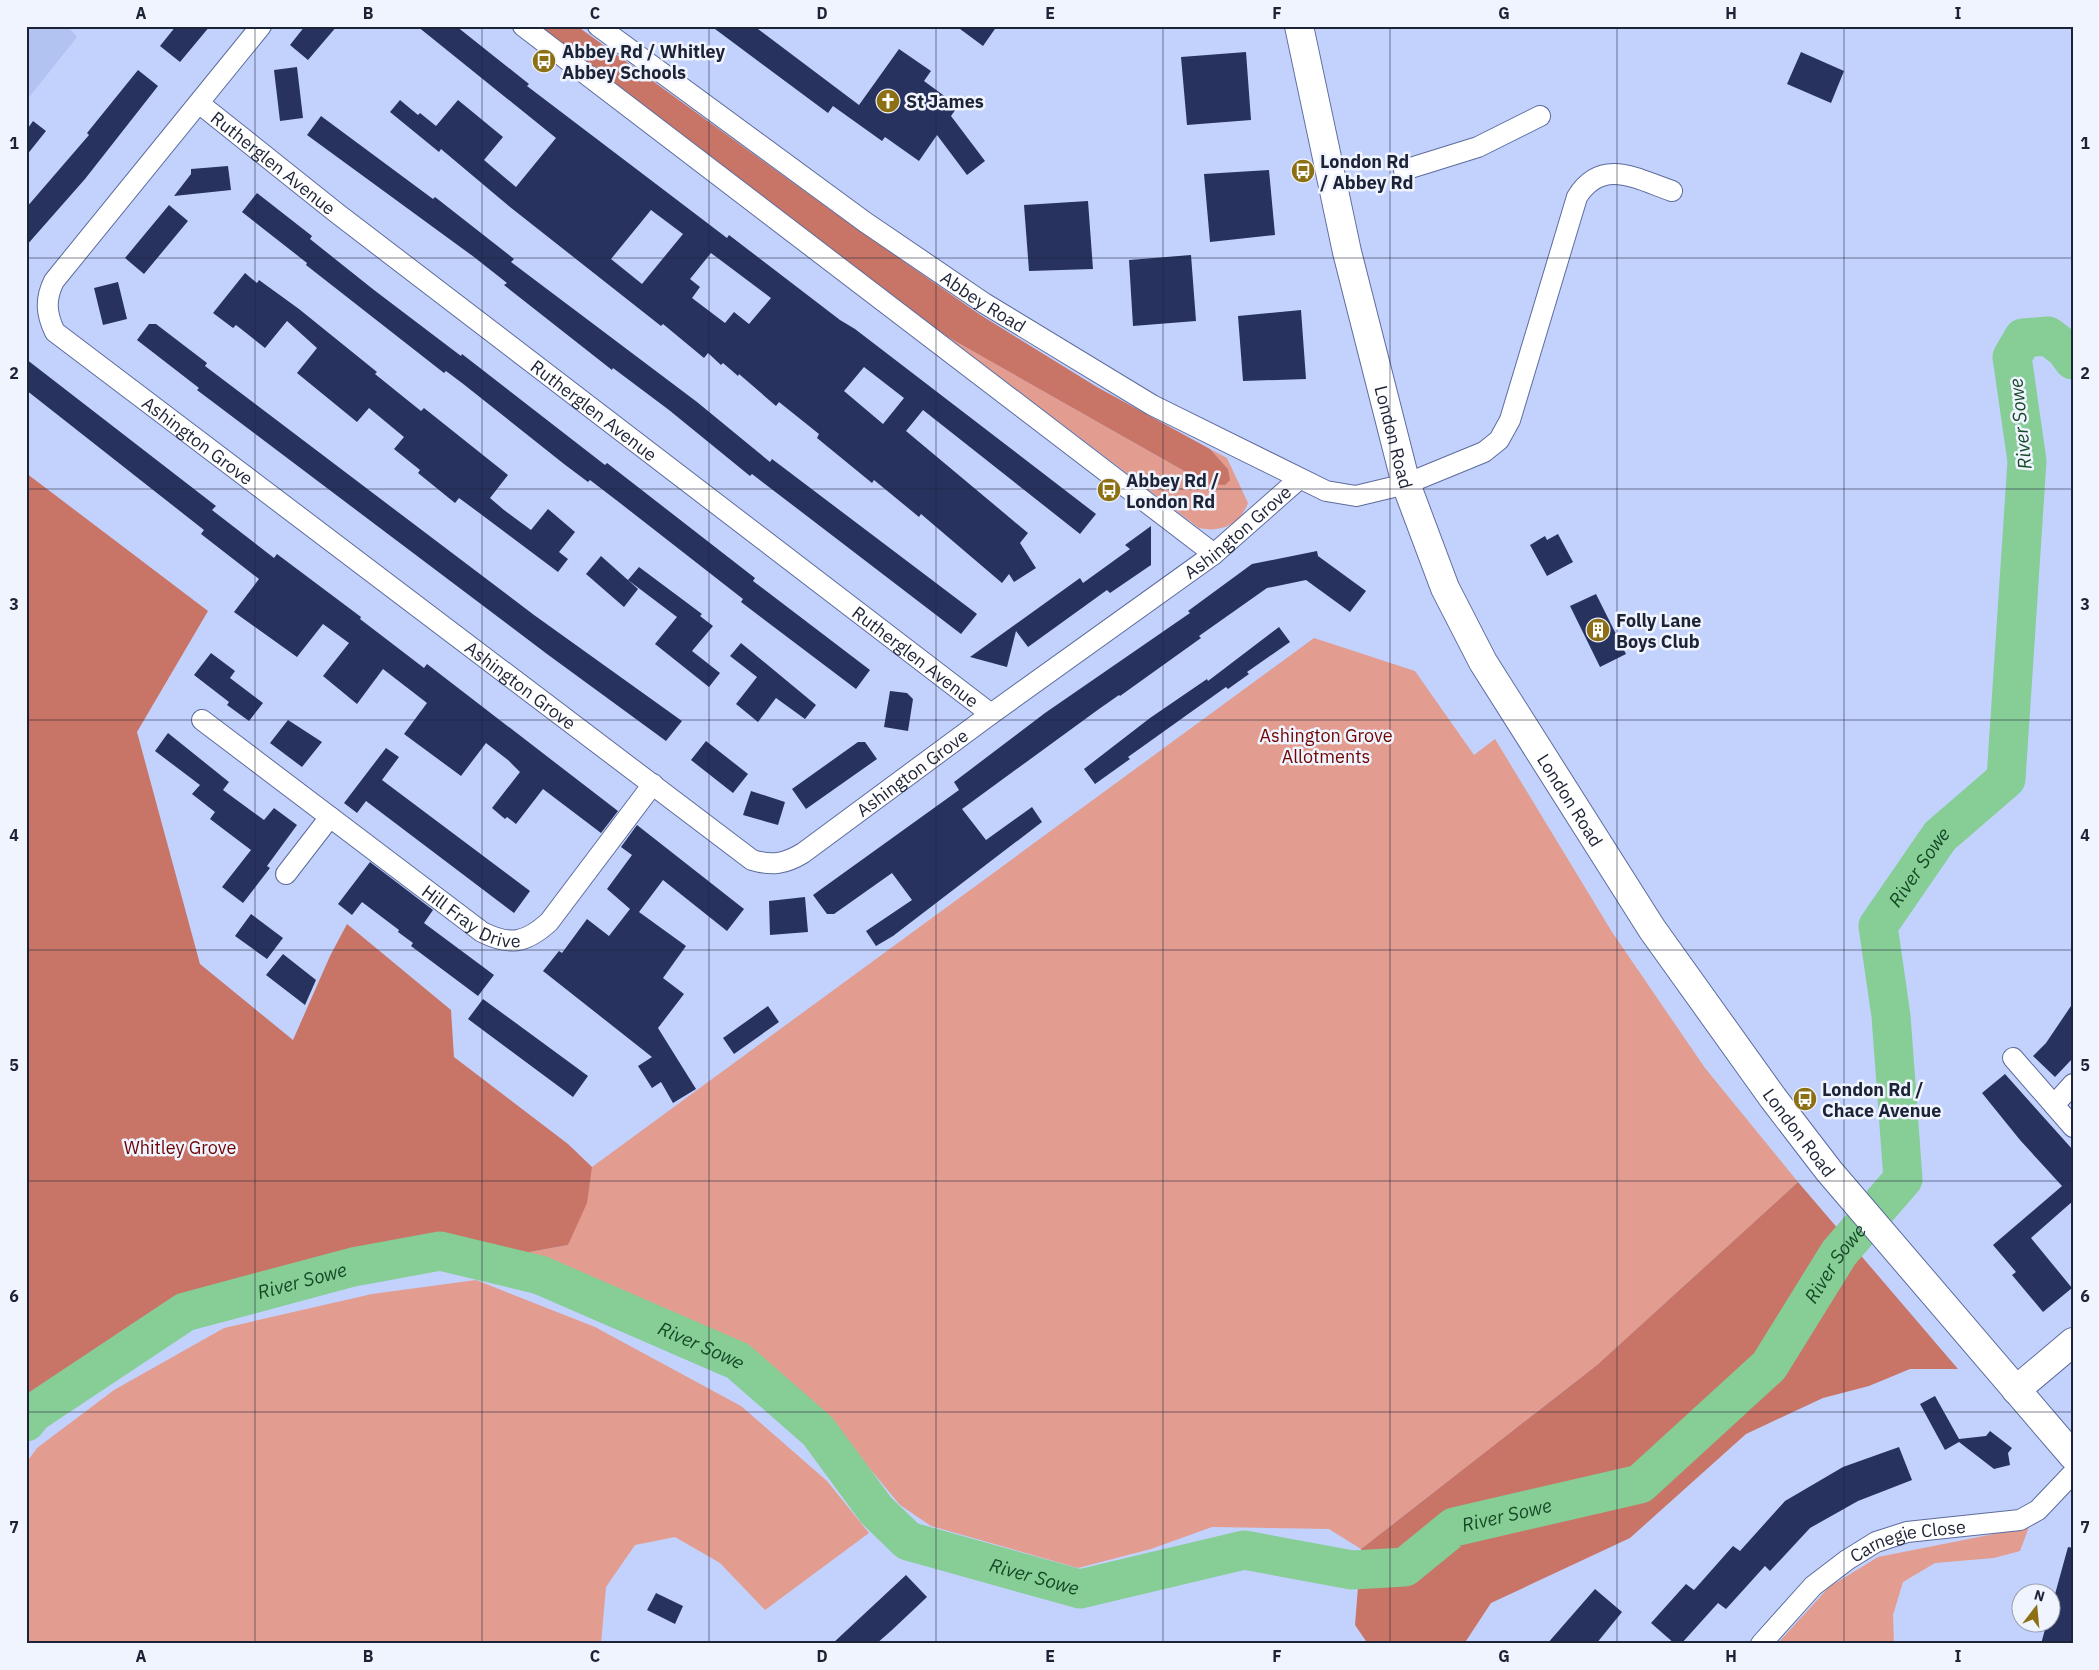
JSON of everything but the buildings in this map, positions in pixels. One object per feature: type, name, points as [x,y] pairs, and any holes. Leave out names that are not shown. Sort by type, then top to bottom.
[{"type":"main road","name":"London Road","points":[[1300,26],[1347,252],[1406,484],[1445,588],[1483,662],[1652,929],[1772,1098],[1829,1171],[2073,1456]]},
{"type":"main road","points":[[2016,1390],[2073,1342]]},
{"type":"street","name":"Ashington Grove","points":[[261,26],[200,104],[54,281],[48,294],[47,308],[55,332],[752,860],[766,864],[779,864],[803,853],[991,714],[1214,554],[1299,479]]},
{"type":"street","points":[[523,26],[1214,554]]},
{"type":"street","name":"Abbey Road","points":[[598,26],[865,222],[984,303],[1137,396],[1299,479],[1326,491],[1356,496],[1406,484],[1484,452],[1499,440],[1510,420],[1577,197],[1588,182],[1604,174],[1621,174],[1672,191]]},
{"type":"street","name":"Rutherglen Avenue","points":[[200,104],[338,214],[991,714]]},
{"type":"street","points":[[1404,170],[1478,147],[1540,116]]},
{"type":"street","name":"Hill Fray Drive","points":[[202,720],[482,932],[495,938],[517,941],[537,933],[549,922],[653,784]]},
{"type":"street","points":[[286,874],[330,817]]},
{"type":"street","points":[[2013,1058],[2073,1126]]},
{"type":"street","points":[[2054,1105],[2073,1084]]},
{"type":"street","name":"Carnegie Close","points":[[1761,1644],[1813,1586],[1847,1560],[1876,1542],[1907,1532],[2020,1520],[2038,1510],[2073,1473]]},
{"type":"shaded area","points":[[26,26],[67,26],[77,37],[26,101]]},
{"type":"green space","points":[[535,26],[577,26],[850,224],[979,314],[1097,387],[1210,449],[1228,469],[1230,480],[1225,485],[1207,484],[946,336]]},
{"type":"green space","points":[[946,336],[1207,484],[1228,469],[1210,449],[1227,458],[1248,503],[1244,511],[1235,522],[1228,526],[1214,529],[1199,528]]},
{"type":"green space","name":"Whitley Grove","points":[[26,473],[208,611],[137,732],[200,964],[293,1040],[330,956],[347,924],[451,1010],[454,1057],[568,1144],[592,1167],[587,1203],[568,1245],[524,1253],[438,1244],[386,1248],[295,1272],[184,1307],[26,1407]]},
{"type":"green space","name":"Ashington Grove Allotments","points":[[1314,638],[1415,671],[1474,755],[1495,739],[1612,932],[1705,1068],[1798,1182],[1597,1365],[1361,1549],[1329,1529],[1212,1527],[1151,1549],[1078,1568],[931,1526],[900,1505],[832,1423],[751,1347],[524,1253],[568,1245],[592,1167]]},
{"type":"green space","points":[[1798,1182],[1958,1369],[1910,1369],[1869,1386],[1823,1398],[1746,1434],[1630,1538],[1491,1603],[1464,1644],[1368,1644],[1355,1625],[1361,1549],[1597,1365]]},
{"type":"green space","points":[[476,1280],[595,1327],[741,1406],[827,1481],[869,1533],[765,1610],[720,1563],[675,1537],[635,1545],[606,1587],[601,1644],[26,1644],[26,1463],[37,1448],[114,1390],[224,1328],[372,1294]]},
{"type":"green space","points":[[2029,1527],[2020,1551],[1994,1558],[1935,1563],[1903,1582],[1893,1615],[1894,1644],[1777,1644],[1829,1587],[1878,1557]]},
{"type":"waterway","name":"River Sowe","points":[[26,1422],[33,1413],[185,1312],[353,1267],[440,1251],[540,1275],[738,1361],[818,1431],[876,1510],[908,1541],[1080,1589],[1244,1550],[1352,1570],[1405,1567],[1454,1527],[1640,1484],[1769,1366],[1839,1253],[1903,1179],[1891,1016],[1878,926],[1940,836],[2006,779],[2027,461],[2012,357],[2023,338],[2048,336],[2065,349],[2073,360]]},
{"type":"place","name":"Abbey Rd / Whitley Abbey Schools","points":[[544,61]]},
{"type":"place","name":"St James","points":[[888,101]]},
{"type":"place","name":"London Rd / Abbey Rd","points":[[1303,171]]},
{"type":"place","name":"Abbey Rd / London Rd","points":[[1109,490]]},
{"type":"place","name":"Folly Lane Boys Club","points":[[1598,630]]},
{"type":"place","name":"London Rd / Chace Avenue","points":[[1805,1099]]}]
